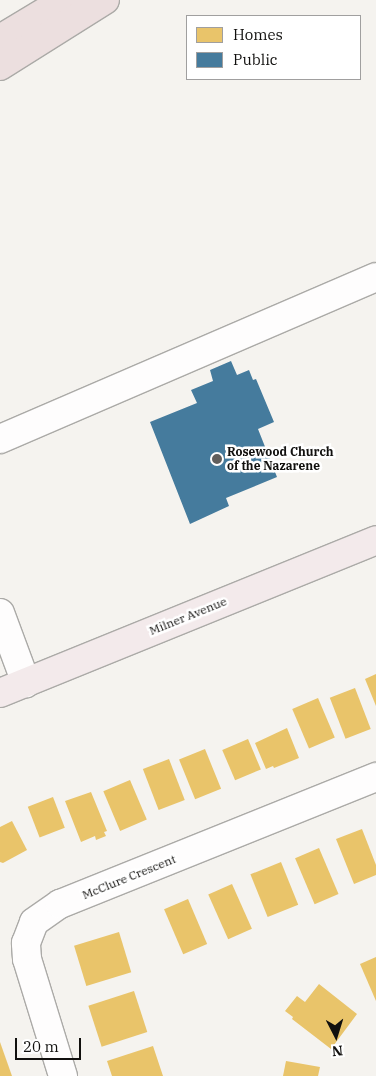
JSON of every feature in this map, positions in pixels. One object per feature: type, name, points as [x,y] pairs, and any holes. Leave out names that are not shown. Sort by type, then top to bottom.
[{"type":"highway","points":[[0,38],[65,0]]},
{"type":"highway","points":[[0,66],[105,0]]},
{"type":"main road","name":"Milner Avenue","points":[[0,693],[376,540]]},
{"type":"street","points":[[0,439],[376,277]]},
{"type":"street","points":[[0,613],[26,683]]},
{"type":"street","name":"McClure Crescent","points":[[63,1076],[27,959],[26,943],[34,922],[60,904],[376,777]]},
{"type":"building: Homes","points":[[376,674],[376,706],[365,679]]},
{"type":"building: Homes","points":[[355,688],[371,729],[346,739],[330,698]]},
{"type":"building: Homes","points":[[318,698],[335,738],[309,749],[292,709]]},
{"type":"building: Homes","points":[[287,728],[299,758],[274,768],[273,766],[266,769],[255,743]]},
{"type":"building: Homes","points":[[248,739],[261,769],[235,780],[222,750]]},
{"type":"building: Homes","points":[[205,749],[221,789],[195,799],[179,759]]},
{"type":"building: Homes","points":[[169,759],[185,800],[159,810],[143,769]]},
{"type":"building: Homes","points":[[130,780],[147,820],[120,831],[103,791]]},
{"type":"building: Homes","points":[[91,792],[107,831],[104,832],[106,836],[96,840],[95,836],[81,842],[65,801]]},
{"type":"building: Homes","points":[[53,797],[65,828],[40,837],[28,807]]},
{"type":"building: Homes","points":[[12,821],[27,850],[3,863],[0,862],[0,827]]},
{"type":"building: Homes","points":[[362,829],[376,865],[376,875],[354,884],[336,839]]},
{"type":"building: Homes","points":[[319,848],[339,894],[315,904],[295,858]]},
{"type":"building: Homes","points":[[281,862],[298,905],[268,917],[250,874]]},
{"type":"building: Homes","points":[[232,884],[252,929],[228,939],[208,895]]},
{"type":"building: Homes","points":[[188,899],[207,944],[183,954],[164,909]]},
{"type":"building: Homes","points":[[119,932],[131,972],[86,986],[74,946]]},
{"type":"building: Homes","points":[[376,957],[376,1001],[360,964]]},
{"type":"building: Homes","points":[[319,984],[357,1014],[331,1049],[292,1019],[293,1017],[285,1011],[297,996],[305,1002]]},
{"type":"building: Homes","points":[[134,991],[147,1032],[102,1047],[88,1006]]},
{"type":"building: Homes","points":[[0,1042],[12,1076],[0,1076]]},
{"type":"building: Homes","points":[[153,1046],[163,1076],[112,1076],[107,1061]]},
{"type":"building: Homes","points":[[286,1061],[320,1067],[318,1076],[283,1076]]},
{"type":"building: Public","name":"Rosewood Church of the Nazarene","points":[[231,361],[237,375],[249,370],[253,380],[256,379],[274,422],[258,429],[277,477],[226,498],[229,506],[190,524],[150,422],[197,403],[191,390],[213,381],[210,370]]},
{"type":"place","name":"Rosewood Church of the Nazarene","points":[[217,459]]}]
